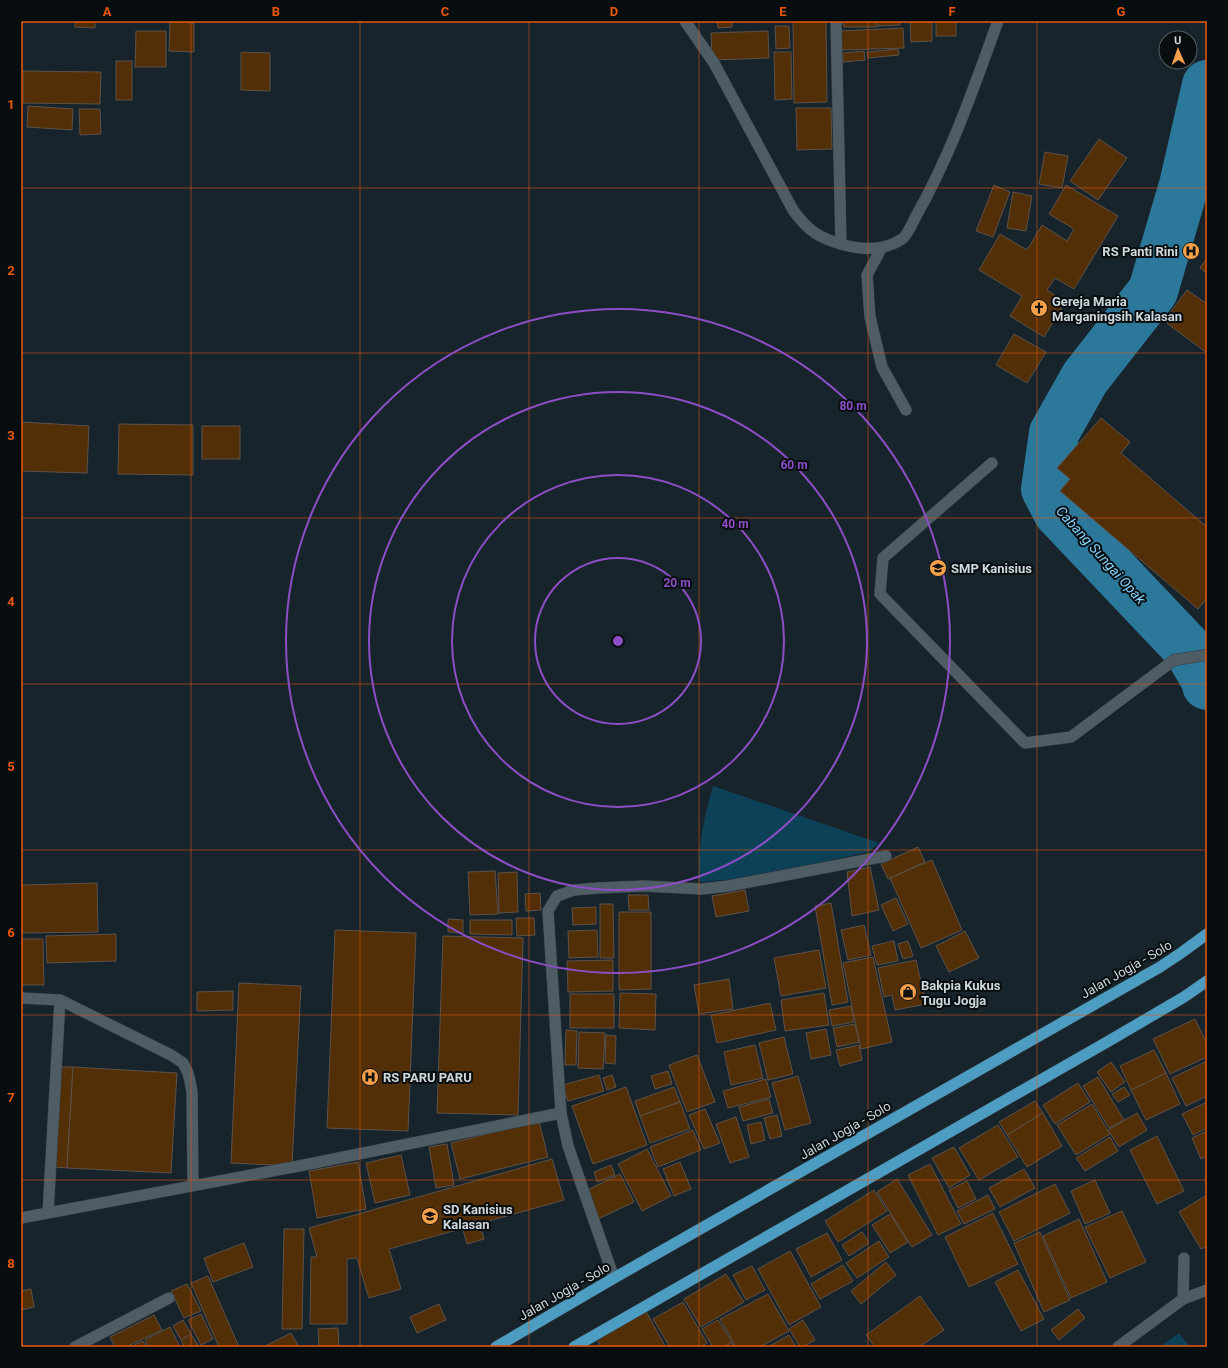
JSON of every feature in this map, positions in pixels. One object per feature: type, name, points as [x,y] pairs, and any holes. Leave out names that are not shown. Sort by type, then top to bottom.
[{"type":"highway","name":"Jalan Jogja - Solo","points":[[496,1347],[614,1278],[1160,967],[1181,954],[1207,934]]},
{"type":"highway","points":[[574,1347],[1107,1042],[1184,997],[1207,981]]},
{"type":"street","points":[[685,21],[714,63],[802,224],[818,236],[841,244],[857,248],[881,249],[903,239],[926,198],[949,150],[998,21]]},
{"type":"street","points":[[836,21],[841,244]]},
{"type":"street","points":[[881,249],[867,275],[870,317],[882,367],[906,410]]},
{"type":"street","points":[[992,463],[883,558],[880,594],[1025,743],[1070,737],[1174,660],[1206,655]]},
{"type":"street","points":[[614,1278],[568,1146],[561,1113],[548,911],[557,896],[574,890],[598,888],[644,886],[702,889],[728,886],[886,856]]},
{"type":"street","points":[[21,998],[60,1000],[172,1055],[183,1063],[188,1072],[192,1092],[193,1185]]},
{"type":"street","points":[[48,1213],[60,1000]]},
{"type":"street","points":[[21,1218],[304,1165],[561,1113]]},
{"type":"street","points":[[1183,1299],[1184,1258]]},
{"type":"street","points":[[1118,1347],[1183,1299],[1207,1290]]},
{"type":"street","points":[[75,1347],[169,1298]]},
{"type":"shaded area","points":[[713,786],[879,843],[869,852],[808,865],[732,879],[704,882],[699,881],[700,845]]},
{"type":"shaded area","points":[[1179,1333],[1190,1347],[1160,1347]]},
{"type":"building","points":[[75,21],[95,21],[95,28],[75,27]]},
{"type":"building","points":[[717,21],[732,21],[732,27],[718,28]]},
{"type":"building","points":[[793,21],[826,21],[827,102],[794,103]]},
{"type":"building","points":[[843,21],[876,21],[877,27],[844,27]]},
{"type":"building","points":[[878,21],[900,21],[900,25],[878,26]]},
{"type":"building","points":[[910,21],[932,21],[932,41],[911,42]]},
{"type":"building","points":[[936,21],[956,21],[956,36],[936,36]]},
{"type":"building","points":[[170,22],[194,23],[194,52],[169,51]]},
{"type":"building","points":[[775,26],[789,26],[790,48],[776,49]]},
{"type":"building","points":[[903,28],[904,48],[841,50],[840,31]]},
{"type":"building","points":[[136,31],[166,31],[166,67],[135,67]]},
{"type":"building","points":[[768,31],[769,58],[712,60],[711,33]]},
{"type":"building","points":[[898,49],[899,55],[868,58],[867,52]]},
{"type":"building","points":[[864,51],[865,60],[843,62],[843,53]]},
{"type":"building","points":[[241,52],[270,53],[270,91],[241,90]]},
{"type":"building","points":[[774,52],[791,52],[792,99],[775,100]]},
{"type":"building","points":[[116,61],[132,61],[132,100],[116,100]]},
{"type":"building","points":[[23,71],[101,72],[100,104],[23,103]]},
{"type":"building","points":[[28,106],[73,109],[72,130],[27,127]]},
{"type":"building","points":[[796,108],[831,108],[832,149],[797,150]]},
{"type":"building","points":[[79,109],[100,109],[101,134],[80,135]]},
{"type":"building","points":[[1099,139],[1127,158],[1098,200],[1070,181]]},
{"type":"building","points":[[1045,152],[1068,156],[1062,188],[1039,184]]},
{"type":"building","points":[[994,185],[1010,192],[993,237],[976,231]]},
{"type":"building","points":[[1066,185],[1118,216],[1074,289],[1055,278],[1047,290],[1065,302],[1044,337],[1010,316],[1022,296],[979,270],[1000,234],[1027,250],[1042,225],[1067,241],[1074,229],[1049,214]]},
{"type":"building","points":[[1013,192],[1032,196],[1026,231],[1007,228]]},
{"type":"building","points":[[1207,258],[1207,273],[1200,268]]},
{"type":"building","points":[[1187,290],[1207,304],[1207,353],[1164,321]]},
{"type":"building","points":[[1014,334],[1046,352],[1027,383],[996,365]]},
{"type":"building","points":[[1101,418],[1130,442],[1121,453],[1207,527],[1207,598],[1198,609],[1060,491],[1070,479],[1057,468]]},
{"type":"building","points":[[21,422],[89,426],[87,473],[21,471]]},
{"type":"building","points":[[119,424],[193,425],[193,475],[118,474]]},
{"type":"building","points":[[202,426],[240,426],[240,459],[202,459]]},
{"type":"building","points":[[918,847],[925,862],[888,879],[881,864]]},
{"type":"building","points":[[932,860],[962,930],[921,948],[890,878]]},
{"type":"building","points":[[870,867],[879,910],[852,916],[847,872]]},
{"type":"building","points":[[495,871],[498,914],[470,915],[468,872]]},
{"type":"building","points":[[517,872],[518,912],[499,913],[498,873]]},
{"type":"building","points":[[97,883],[98,932],[21,933],[21,885]]},
{"type":"building","points":[[745,890],[749,911],[716,917],[712,896]]},
{"type":"building","points":[[540,893],[541,910],[526,911],[525,894]]},
{"type":"building","points":[[628,895],[648,895],[649,910],[629,910]]},
{"type":"building","points":[[896,898],[908,924],[893,931],[881,905]]},
{"type":"building","points":[[831,903],[848,1002],[832,1005],[815,906]]},
{"type":"building","points":[[600,904],[613,904],[614,958],[600,958]]},
{"type":"building","points":[[596,907],[596,924],[573,925],[572,908]]},
{"type":"building","points":[[619,912],[651,912],[651,989],[619,990]]},
{"type":"building","points":[[516,918],[534,918],[535,935],[517,936]]},
{"type":"building","points":[[448,919],[463,920],[463,933],[448,932]]},
{"type":"building","points":[[470,920],[512,920],[512,935],[470,934]]},
{"type":"building","points":[[864,925],[871,955],[848,960],[841,930]]},
{"type":"building","name":"RS PARU PARU","points":[[335,930],[416,933],[408,1131],[327,1128]]},
{"type":"building","points":[[597,930],[598,957],[569,958],[568,931]]},
{"type":"building","points":[[965,931],[979,958],[949,972],[936,946]]},
{"type":"building","points":[[116,934],[116,961],[47,963],[46,936]]},
{"type":"building","name":"RS PARU PARU","points":[[443,936],[523,938],[518,1115],[437,1113]]},
{"type":"building","points":[[21,939],[43,939],[44,985],[21,985]]},
{"type":"building","points":[[894,941],[898,961],[877,965],[872,946]]},
{"type":"building","points":[[908,941],[913,956],[903,959],[898,944]]},
{"type":"building","points":[[819,950],[826,988],[781,996],[774,958]]},
{"type":"building","points":[[873,957],[892,1042],[861,1049],[843,963]]},
{"type":"building","points":[[613,960],[613,991],[568,992],[567,961]]},
{"type":"building","points":[[916,960],[926,1004],[895,1010],[892,995],[884,997],[878,968]]},
{"type":"building","points":[[729,979],[733,1009],[699,1014],[694,985]]},
{"type":"building","points":[[239,983],[301,986],[292,1166],[231,1163]]},
{"type":"building","points":[[233,991],[233,1010],[197,1011],[197,992]]},
{"type":"building","points":[[620,993],[656,994],[655,1030],[619,1028]]},
{"type":"building","points":[[824,993],[829,1025],[785,1031],[781,1000]]},
{"type":"building","points":[[570,994],[614,994],[614,1028],[570,1028]]},
{"type":"building","points":[[770,1003],[776,1030],[717,1043],[711,1015]]},
{"type":"building","points":[[851,1006],[854,1022],[832,1026],[829,1010]]},
{"type":"building","points":[[1195,1019],[1207,1044],[1207,1057],[1170,1074],[1153,1039]]},
{"type":"building","points":[[855,1024],[859,1042],[837,1047],[833,1028]]},
{"type":"building","points":[[826,1029],[831,1055],[811,1059],[806,1033]]},
{"type":"building","points":[[566,1030],[577,1031],[576,1065],[565,1065]]},
{"type":"building","points":[[579,1032],[605,1033],[603,1069],[578,1068]]},
{"type":"building","points":[[606,1035],[616,1036],[615,1064],[605,1063]]},
{"type":"building","points":[[784,1037],[793,1074],[768,1080],[759,1043]]},
{"type":"building","points":[[755,1045],[763,1078],[731,1085],[724,1052]]},
{"type":"building","points":[[859,1045],[862,1060],[840,1066],[836,1050]]},
{"type":"building","points":[[1154,1050],[1166,1073],[1131,1090],[1120,1066]]},
{"type":"building","points":[[697,1055],[715,1102],[687,1112],[669,1065]]},
{"type":"building","points":[[1207,1061],[1207,1096],[1186,1106],[1172,1078]]},
{"type":"building","points":[[1111,1062],[1125,1082],[1111,1092],[1097,1072]]},
{"type":"building","points":[[60,1067],[73,1067],[67,1168],[55,1167]]},
{"type":"building","points":[[73,1067],[177,1073],[171,1173],[67,1168]]},
{"type":"building","points":[[668,1071],[672,1084],[655,1089],[651,1076]]},
{"type":"building","points":[[1166,1073],[1180,1104],[1146,1120],[1131,1090]]},
{"type":"building","points":[[599,1075],[604,1091],[568,1101],[563,1085]]},
{"type":"building","points":[[612,1075],[616,1087],[607,1090],[603,1078]]},
{"type":"building","points":[[798,1076],[811,1123],[785,1130],[772,1083]]},
{"type":"building","points":[[1098,1077],[1124,1120],[1109,1128],[1083,1086]]},
{"type":"building","points":[[766,1079],[771,1097],[728,1108],[723,1091]]},
{"type":"building","points":[[1078,1083],[1090,1102],[1055,1124],[1043,1105]]},
{"type":"building","points":[[626,1087],[647,1145],[593,1164],[572,1106]]},
{"type":"building","points":[[674,1087],[680,1102],[640,1116],[635,1101]]},
{"type":"building","points":[[1124,1087],[1130,1095],[1118,1102],[1112,1094]]},
{"type":"building","points":[[769,1099],[773,1113],[743,1121],[739,1107]]},
{"type":"building","points":[[1035,1101],[1043,1113],[1007,1135],[999,1122]]},
{"type":"building","points":[[680,1102],[690,1129],[650,1143],[640,1116]]},
{"type":"building","points":[[1207,1102],[1207,1128],[1193,1135],[1182,1114]]},
{"type":"building","points":[[1092,1104],[1110,1134],[1076,1155],[1057,1125]]},
{"type":"building","points":[[705,1109],[720,1143],[704,1149],[689,1115]]},
{"type":"building","points":[[1043,1113],[1062,1146],[1027,1167],[1007,1135]]},
{"type":"building","points":[[1137,1113],[1147,1130],[1119,1147],[1108,1130]]},
{"type":"building","points":[[777,1115],[782,1136],[770,1139],[764,1118]]},
{"type":"building","points":[[736,1117],[749,1157],[730,1163],[716,1124]]},
{"type":"building","points":[[539,1121],[548,1157],[460,1179],[451,1143]]},
{"type":"building","points":[[761,1122],[765,1140],[751,1144],[747,1125]]},
{"type":"building","points":[[998,1125],[1018,1157],[979,1180],[959,1148]]},
{"type":"building","points":[[693,1130],[701,1150],[658,1167],[650,1147]]},
{"type":"building","points":[[1207,1131],[1207,1156],[1201,1159],[1192,1138]]},
{"type":"building","points":[[1157,1136],[1184,1191],[1157,1204],[1130,1150]]},
{"type":"building","points":[[1110,1137],[1118,1151],[1085,1171],[1076,1158]]},
{"type":"building","points":[[447,1144],[454,1185],[436,1188],[429,1147]]},
{"type":"building","points":[[954,1147],[970,1175],[949,1188],[932,1158]]},
{"type":"building","points":[[647,1149],[671,1196],[642,1211],[618,1164]]},
{"type":"building","points":[[401,1155],[410,1195],[375,1203],[366,1163]]},
{"type":"building","points":[[552,1159],[564,1200],[389,1249],[401,1289],[369,1298],[357,1258],[347,1259],[347,1324],[310,1324],[311,1257],[317,1257],[309,1228]]},
{"type":"building","points":[[358,1162],[366,1209],[317,1218],[309,1171]]},
{"type":"building","points":[[680,1162],[691,1189],[674,1196],[663,1169]]},
{"type":"building","points":[[930,1164],[961,1224],[938,1235],[908,1175]]},
{"type":"building","points":[[611,1165],[615,1175],[597,1182],[594,1172]]},
{"type":"building","points":[[1024,1169],[1035,1188],[1000,1207],[989,1188]]},
{"type":"building","points":[[620,1174],[634,1202],[598,1219],[585,1191]]},
{"type":"building","points":[[897,1179],[932,1235],[912,1247],[877,1192]]},
{"type":"building","points":[[1095,1180],[1110,1213],[1085,1224],[1071,1191]]},
{"type":"building","points":[[967,1181],[976,1199],[958,1208],[949,1190]]},
{"type":"building","points":[[1055,1184],[1070,1213],[1014,1241],[999,1212]]},
{"type":"building","points":[[874,1190],[887,1211],[838,1242],[825,1221]]},
{"type":"building","points":[[988,1195],[995,1209],[964,1224],[957,1211]]},
{"type":"building","points":[[1207,1195],[1207,1246],[1201,1249],[1179,1212]]},
{"type":"building","points":[[1122,1211],[1146,1262],[1110,1278],[1085,1227]]},
{"type":"building","points":[[993,1213],[1018,1264],[969,1287],[945,1237]]},
{"type":"building","points":[[890,1214],[908,1242],[890,1253],[872,1225]]},
{"type":"building","points":[[1079,1219],[1107,1282],[1071,1298],[1043,1236]]},
{"type":"building","points":[[480,1225],[484,1239],[467,1244],[463,1230]]},
{"type":"building","points":[[284,1229],[304,1229],[302,1329],[282,1329]]},
{"type":"building","points":[[862,1232],[869,1243],[849,1256],[842,1245]]},
{"type":"building","points":[[1040,1232],[1070,1300],[1044,1312],[1014,1243]]},
{"type":"building","points":[[827,1233],[842,1260],[811,1277],[796,1249]]},
{"type":"building","points":[[879,1241],[889,1257],[857,1278],[846,1263]]},
{"type":"building","points":[[244,1243],[253,1267],[213,1282],[204,1258]]},
{"type":"building","points":[[790,1251],[821,1307],[789,1325],[758,1269]]},
{"type":"building","points":[[886,1262],[896,1275],[861,1304],[851,1291]]},
{"type":"building","points":[[843,1265],[853,1281],[820,1299],[811,1284]]},
{"type":"building","points":[[752,1266],[765,1290],[746,1300],[733,1275]]},
{"type":"building","points":[[1018,1270],[1044,1319],[1021,1331],[995,1282]]},
{"type":"building","points":[[726,1274],[744,1302],[701,1327],[684,1299]]},
{"type":"building","points":[[208,1276],[239,1347],[219,1347],[191,1283]]},
{"type":"building","points":[[187,1284],[201,1311],[184,1318],[171,1291]]},
{"type":"building","points":[[31,1289],[34,1307],[21,1310],[21,1291]]},
{"type":"building","points":[[768,1294],[789,1331],[760,1347],[736,1347],[720,1319]]},
{"type":"building","points":[[920,1296],[944,1330],[919,1347],[875,1347],[866,1335]]},
{"type":"building","points":[[683,1302],[707,1343],[700,1347],[670,1347],[653,1319]]},
{"type":"building","points":[[439,1304],[446,1320],[417,1333],[410,1317]]},
{"type":"building","points":[[1078,1309],[1085,1318],[1059,1340],[1051,1330]]},
{"type":"building","points":[[646,1311],[665,1346],[601,1347],[596,1337]]},
{"type":"building","points":[[201,1314],[213,1339],[201,1345],[188,1320]]},
{"type":"building","points":[[154,1315],[162,1330],[126,1347],[115,1347],[110,1337]]},
{"type":"building","points":[[183,1320],[191,1334],[181,1340],[173,1326]]},
{"type":"building","points":[[718,1320],[732,1342],[724,1347],[713,1347],[702,1329]]},
{"type":"building","points":[[803,1320],[815,1340],[803,1347],[800,1347],[789,1329]]},
{"type":"building","points":[[170,1327],[180,1347],[148,1347],[145,1340]]},
{"type":"building","points":[[338,1328],[339,1347],[319,1347],[318,1329]]},
{"type":"building","points":[[291,1333],[299,1347],[263,1347]]},
{"type":"building","points":[[191,1334],[199,1347],[184,1347],[181,1340]]},
{"type":"building","points":[[789,1335],[796,1347],[768,1347]]},
{"type":"building","points":[[143,1341],[146,1347],[130,1347]]},
{"type":"building","points":[[732,1342],[735,1347],[724,1347]]},
{"type":"waterway","name":"Cabang Sungai Opak","points":[[1207,85],[1184,185],[1153,291],[1085,378],[1054,433],[1046,489],[1058,512],[1188,649],[1206,680],[1207,685]]},
{"type":"place","name":"RS Panti Rini","points":[[1191,251]]},
{"type":"place","name":"Gereja Maria Marganingsih Kalasan","points":[[1039,308]]},
{"type":"place","name":"SMP Kanisius","points":[[938,568]]},
{"type":"place","name":"Bakpia Kukus Tugu Jogja","points":[[908,992]]},
{"type":"place","name":"RS PARU PARU","points":[[370,1077]]},
{"type":"place","name":"SD Kanisius Kalasan","points":[[430,1216]]}]
